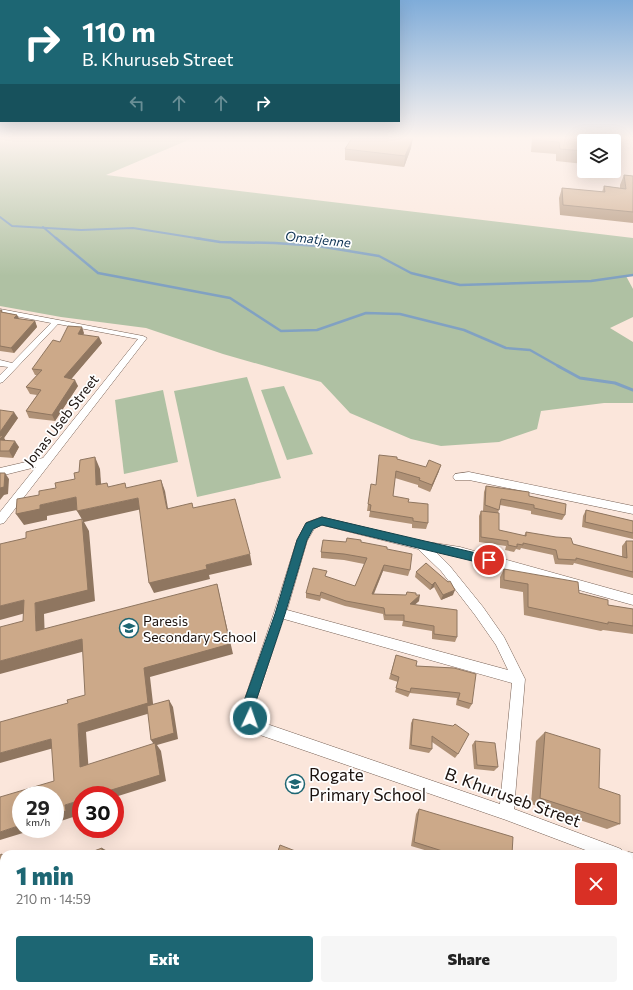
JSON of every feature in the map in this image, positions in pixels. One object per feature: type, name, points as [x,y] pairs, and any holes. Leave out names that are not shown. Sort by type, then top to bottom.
[{"type":"street","points":[[0,311],[57,321]]},
{"type":"street","points":[[0,380],[57,321]]},
{"type":"street","name":"Jonas Useb Street","points":[[0,520],[143,338],[57,321]]},
{"type":"street","points":[[0,363],[14,366]]},
{"type":"street","points":[[0,472],[47,461]]},
{"type":"street","points":[[458,478],[469,476],[633,510]]},
{"type":"street","name":"B. Khuruseb Street","points":[[593,850],[506,813],[260,728],[250,718],[249,704],[280,614],[302,540],[310,526],[322,521],[421,545],[460,552],[633,600]]},
{"type":"street","points":[[421,545],[445,568],[479,611],[500,641],[519,679],[506,813]]},
{"type":"street","points":[[280,614],[519,679]]},
{"type":"green space","points":[[0,184],[183,184],[633,238],[633,275],[626,276],[633,289],[633,317],[610,328],[633,342],[633,403],[604,403],[541,411],[537,429],[499,442],[441,446],[411,439],[350,413],[321,382],[223,354],[146,328],[61,317],[0,306]]},
{"type":"green space","points":[[247,377],[281,478],[197,497],[174,391]]},
{"type":"green space","points":[[284,386],[313,454],[287,460],[261,390]]},
{"type":"green space","points":[[163,390],[178,462],[124,474],[115,400]]},
{"type":"building","points":[[625,184],[633,184],[633,212],[563,205],[562,188],[605,192],[604,186],[626,189]]},
{"type":"building","points":[[0,310],[2,310],[1,312],[17,315],[14,318],[35,321],[11,348],[0,346]]},
{"type":"building","points":[[68,326],[82,327],[78,334],[99,337],[64,377],[75,380],[52,415],[26,411],[41,390],[26,387],[42,370],[32,369],[53,340],[60,342]]},
{"type":"building","points":[[0,410],[14,412],[0,432]]},
{"type":"building","points":[[0,440],[15,441],[9,451],[0,451]]},
{"type":"building","points":[[379,455],[397,457],[397,459],[426,467],[429,460],[441,465],[432,485],[419,480],[420,478],[396,471],[393,496],[409,499],[408,502],[428,504],[428,523],[413,521],[413,518],[370,511],[371,505],[368,504],[371,484],[376,485]]},
{"type":"building","points":[[95,457],[96,485],[107,483],[108,487],[125,483],[126,488],[161,480],[167,509],[192,503],[193,508],[235,499],[250,554],[206,565],[207,569],[149,583],[138,498],[77,511],[76,497],[40,505],[40,509],[16,514],[17,499],[39,495],[39,491],[56,488],[55,483],[75,479],[74,473],[79,472],[80,460]]},
{"type":"building","points":[[0,473],[5,473],[4,487],[0,488]]},
{"type":"building","points":[[486,486],[529,492],[529,496],[566,504],[565,515],[534,508],[534,505],[501,499],[499,510],[485,505]]},
{"type":"building","points":[[586,510],[633,521],[633,533],[585,522]]},
{"type":"building","points":[[481,511],[499,513],[499,530],[526,536],[526,532],[571,538],[573,544],[627,558],[626,541],[633,541],[633,572],[576,558],[576,560],[558,559],[556,550],[523,543],[523,545],[517,544],[517,547],[508,545],[508,541],[481,537]]},
{"type":"building","points":[[82,519],[88,590],[35,603],[36,631],[217,584],[230,644],[144,668],[148,703],[78,724],[80,767],[155,743],[160,775],[124,786],[72,786],[72,803],[65,805],[66,811],[64,812],[64,786],[37,786],[54,781],[51,739],[0,753],[0,722],[68,703],[67,700],[85,695],[82,639],[0,661],[0,627],[23,621],[24,600],[0,606],[0,544],[26,538],[26,532]]},
{"type":"building","points":[[347,538],[361,540],[361,542],[412,554],[410,570],[384,565],[372,594],[406,595],[407,592],[416,593],[416,595],[420,595],[410,604],[457,610],[457,637],[434,634],[434,626],[404,621],[404,615],[385,615],[384,608],[346,601],[321,592],[320,596],[306,593],[313,568],[327,571],[325,576],[355,586],[367,558],[321,552],[323,540],[346,542]]},
{"type":"building","points":[[426,563],[448,582],[450,581],[455,590],[443,595],[435,582],[432,585],[416,572]]},
{"type":"building","points":[[504,569],[578,582],[579,593],[608,600],[608,605],[633,609],[633,626],[608,622],[608,624],[528,607],[528,584],[504,580]]},
{"type":"building","points":[[396,655],[417,661],[416,666],[454,668],[476,674],[472,704],[458,700],[460,693],[411,688],[410,692],[396,688],[399,677],[391,674]]},
{"type":"building","points":[[169,700],[174,733],[151,740],[147,706]]},
{"type":"building","points":[[413,719],[453,726],[455,724],[469,734],[458,754],[432,736],[432,749],[411,745]]},
{"type":"building","points":[[545,732],[600,749],[599,788],[620,795],[620,824],[540,798]]},
{"type":"building","points":[[475,741],[495,743],[498,767],[477,765]]},
{"type":"building","points":[[12,793],[12,828],[0,832],[0,797]]},
{"type":"building","points":[[419,809],[513,837],[512,850],[439,850],[414,842]]},
{"type":"building","points":[[280,845],[293,850],[278,850]]},
{"type":"waterway","name":"Omatjenne","points":[[0,217],[12,226],[44,228]]},
{"type":"waterway","name":"Omatjenne","points":[[44,228],[81,230],[133,228],[202,239]]},
{"type":"waterway","points":[[44,228],[57,239]]},
{"type":"waterway","points":[[56,238],[98,273],[230,298],[281,331],[317,330],[366,313],[400,314],[464,330],[506,348],[530,350],[560,367]]},
{"type":"waterway","name":"Omatjenne","points":[[195,238],[220,242],[275,243],[318,246],[379,256],[411,273],[460,285],[591,281],[633,275]]},
{"type":"waterway","points":[[558,366],[580,378],[615,383],[633,390]]},
{"type":"place","name":"Paresis Secondary School","points":[[129,628]]},
{"type":"place","name":"Rogate Primary School","points":[[295,784]]},
{"type":"route","points":[[250,718],[249,704],[280,614],[302,540],[310,526],[322,521],[489,560]]}]
